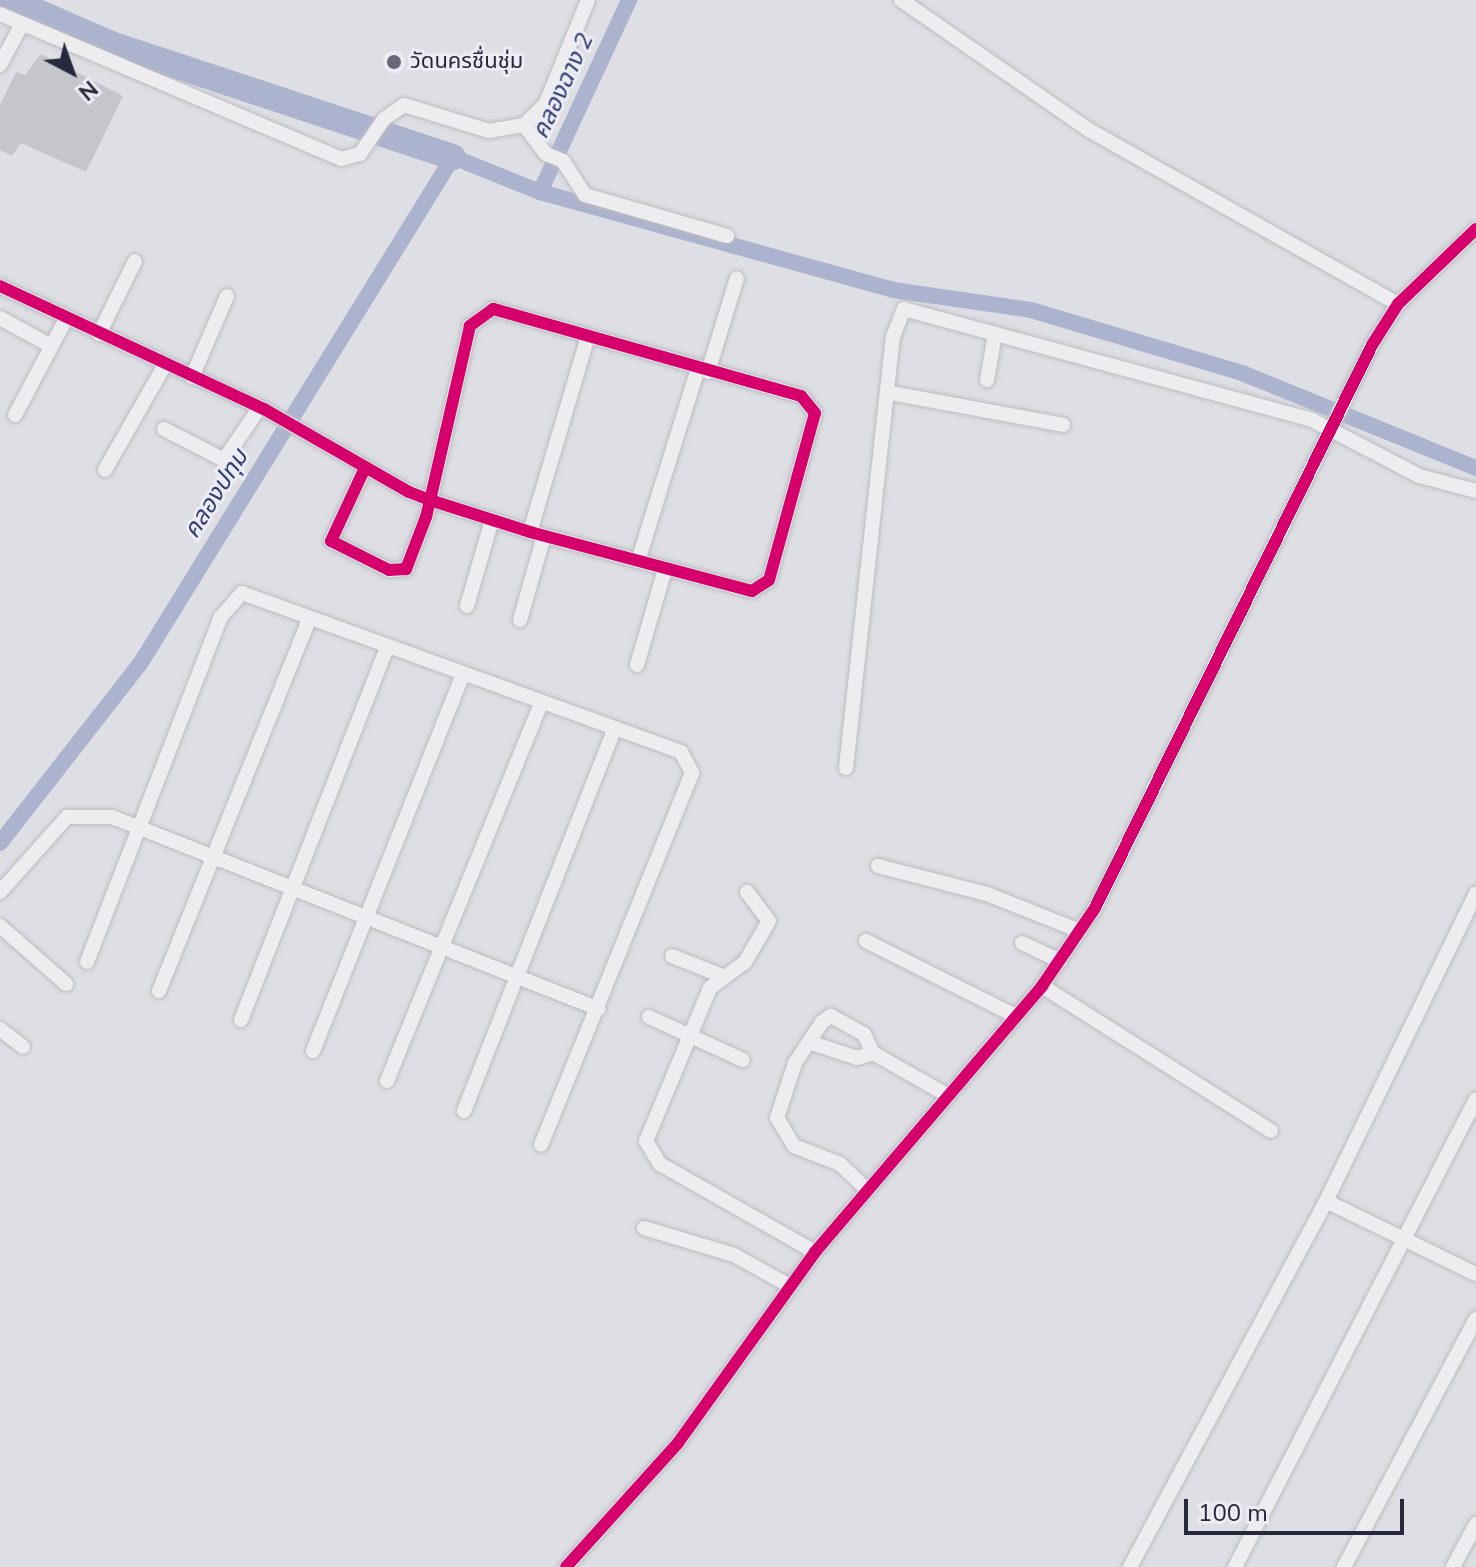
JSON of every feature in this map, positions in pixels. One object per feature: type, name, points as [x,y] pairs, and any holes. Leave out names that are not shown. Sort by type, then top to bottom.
[{"type":"street","points":[[0,14],[329,156],[351,157],[369,146],[384,119],[404,105],[489,131],[524,125],[546,103],[588,0]]},
{"type":"street","points":[[901,0],[1089,130],[1398,304]]},
{"type":"street","points":[[0,65],[22,24]]},
{"type":"street","points":[[524,125],[546,154],[563,161],[585,195],[727,236]]},
{"type":"street","points":[[566,1567],[678,1443],[815,1252],[1060,961],[1127,853],[1341,406],[1398,304],[1476,229]]},
{"type":"street","points":[[99,334],[135,261]]},
{"type":"street","points":[[638,561],[737,278]]},
{"type":"street","points":[[0,286],[262,408],[364,470],[430,500],[537,534],[752,591],[769,580],[815,413],[801,396],[493,309],[479,313],[470,326],[430,500],[406,569],[389,570],[336,546],[332,529],[364,470]]},
{"type":"street","points":[[192,377],[227,296]]},
{"type":"street","points":[[846,768],[891,393],[893,337],[904,309],[1332,426],[1419,476],[1476,491]]},
{"type":"street","points":[[0,318],[51,346]]},
{"type":"street","points":[[15,415],[66,319]]},
{"type":"street","points":[[987,380],[995,334]]},
{"type":"street","points":[[520,620],[537,534],[588,336]]},
{"type":"street","points":[[105,470],[165,365]]},
{"type":"street","points":[[891,393],[1063,425]]},
{"type":"street","points":[[164,429],[224,460],[262,408]]},
{"type":"street","points":[[467,606],[492,520]]},
{"type":"street","points":[[637,665],[665,569]]},
{"type":"street","points":[[87,962],[137,827],[230,599],[257,594],[310,618],[462,676],[681,752],[692,773],[599,1009],[541,1145]]},
{"type":"street","points":[[159,991],[310,618]]},
{"type":"street","points":[[241,1020],[387,647]]},
{"type":"street","points":[[313,1051],[462,676]]},
{"type":"street","points":[[387,1081],[541,704]]},
{"type":"street","points":[[464,1111],[614,731]]},
{"type":"street","points":[[0,892],[67,817],[88,812],[137,827],[599,1009]]},
{"type":"street","points":[[878,866],[987,894],[1080,931]]},
{"type":"street","points":[[747,892],[769,921],[745,962],[722,976],[689,1037],[646,1141],[649,1151],[815,1252]]},
{"type":"street","points":[[1130,1567],[1326,1201],[1474,903]]},
{"type":"street","points":[[0,926],[66,984]]},
{"type":"street","points":[[866,941],[1016,1016]]},
{"type":"street","points":[[1022,943],[1060,961]]},
{"type":"street","points":[[672,956],[722,976]]},
{"type":"street","points":[[1042,986],[1271,1131]]},
{"type":"street","points":[[867,1190],[840,1164],[783,1135],[778,1101],[809,1042],[831,1016],[872,1041],[873,1053]]},
{"type":"street","points":[[649,1017],[743,1060]]},
{"type":"street","points":[[0,1029],[23,1047]]},
{"type":"street","points":[[809,1042],[857,1058],[873,1053],[947,1095]]},
{"type":"street","points":[[1235,1567],[1476,1099]]},
{"type":"street","points":[[1326,1201],[1476,1274]]},
{"type":"street","points":[[644,1228],[734,1255],[790,1286]]},
{"type":"street","points":[[1344,1567],[1476,1319]]},
{"type":"street","points":[[1453,1567],[1476,1524]]},
{"type":"building","points":[[41,54],[123,96],[86,172],[21,143],[12,156],[0,150],[0,105],[16,72],[25,75]]},
{"type":"waterway","points":[[10,0],[111,44],[453,157]]},
{"type":"waterway","name":"คลองฉาง 2","points":[[540,192],[629,0]]},
{"type":"waterway","name":"คลองปทุม","points":[[0,843],[140,664],[453,157],[540,192],[893,290],[1031,310],[1242,373],[1476,468]]},
{"type":"cycle path","points":[[566,1567],[678,1443],[815,1252],[1042,986],[1095,908],[1372,345],[1398,304],[1476,229]]},
{"type":"cycle path","points":[[0,286],[264,409],[409,492],[430,500],[530,532],[752,591],[769,580],[815,413],[801,396],[493,309],[470,326],[430,500],[426,517],[406,569],[389,570],[331,541],[364,470]]},
{"type":"place","name":"วัดนครชื่นชุ่ม","points":[[394,62]]}]
